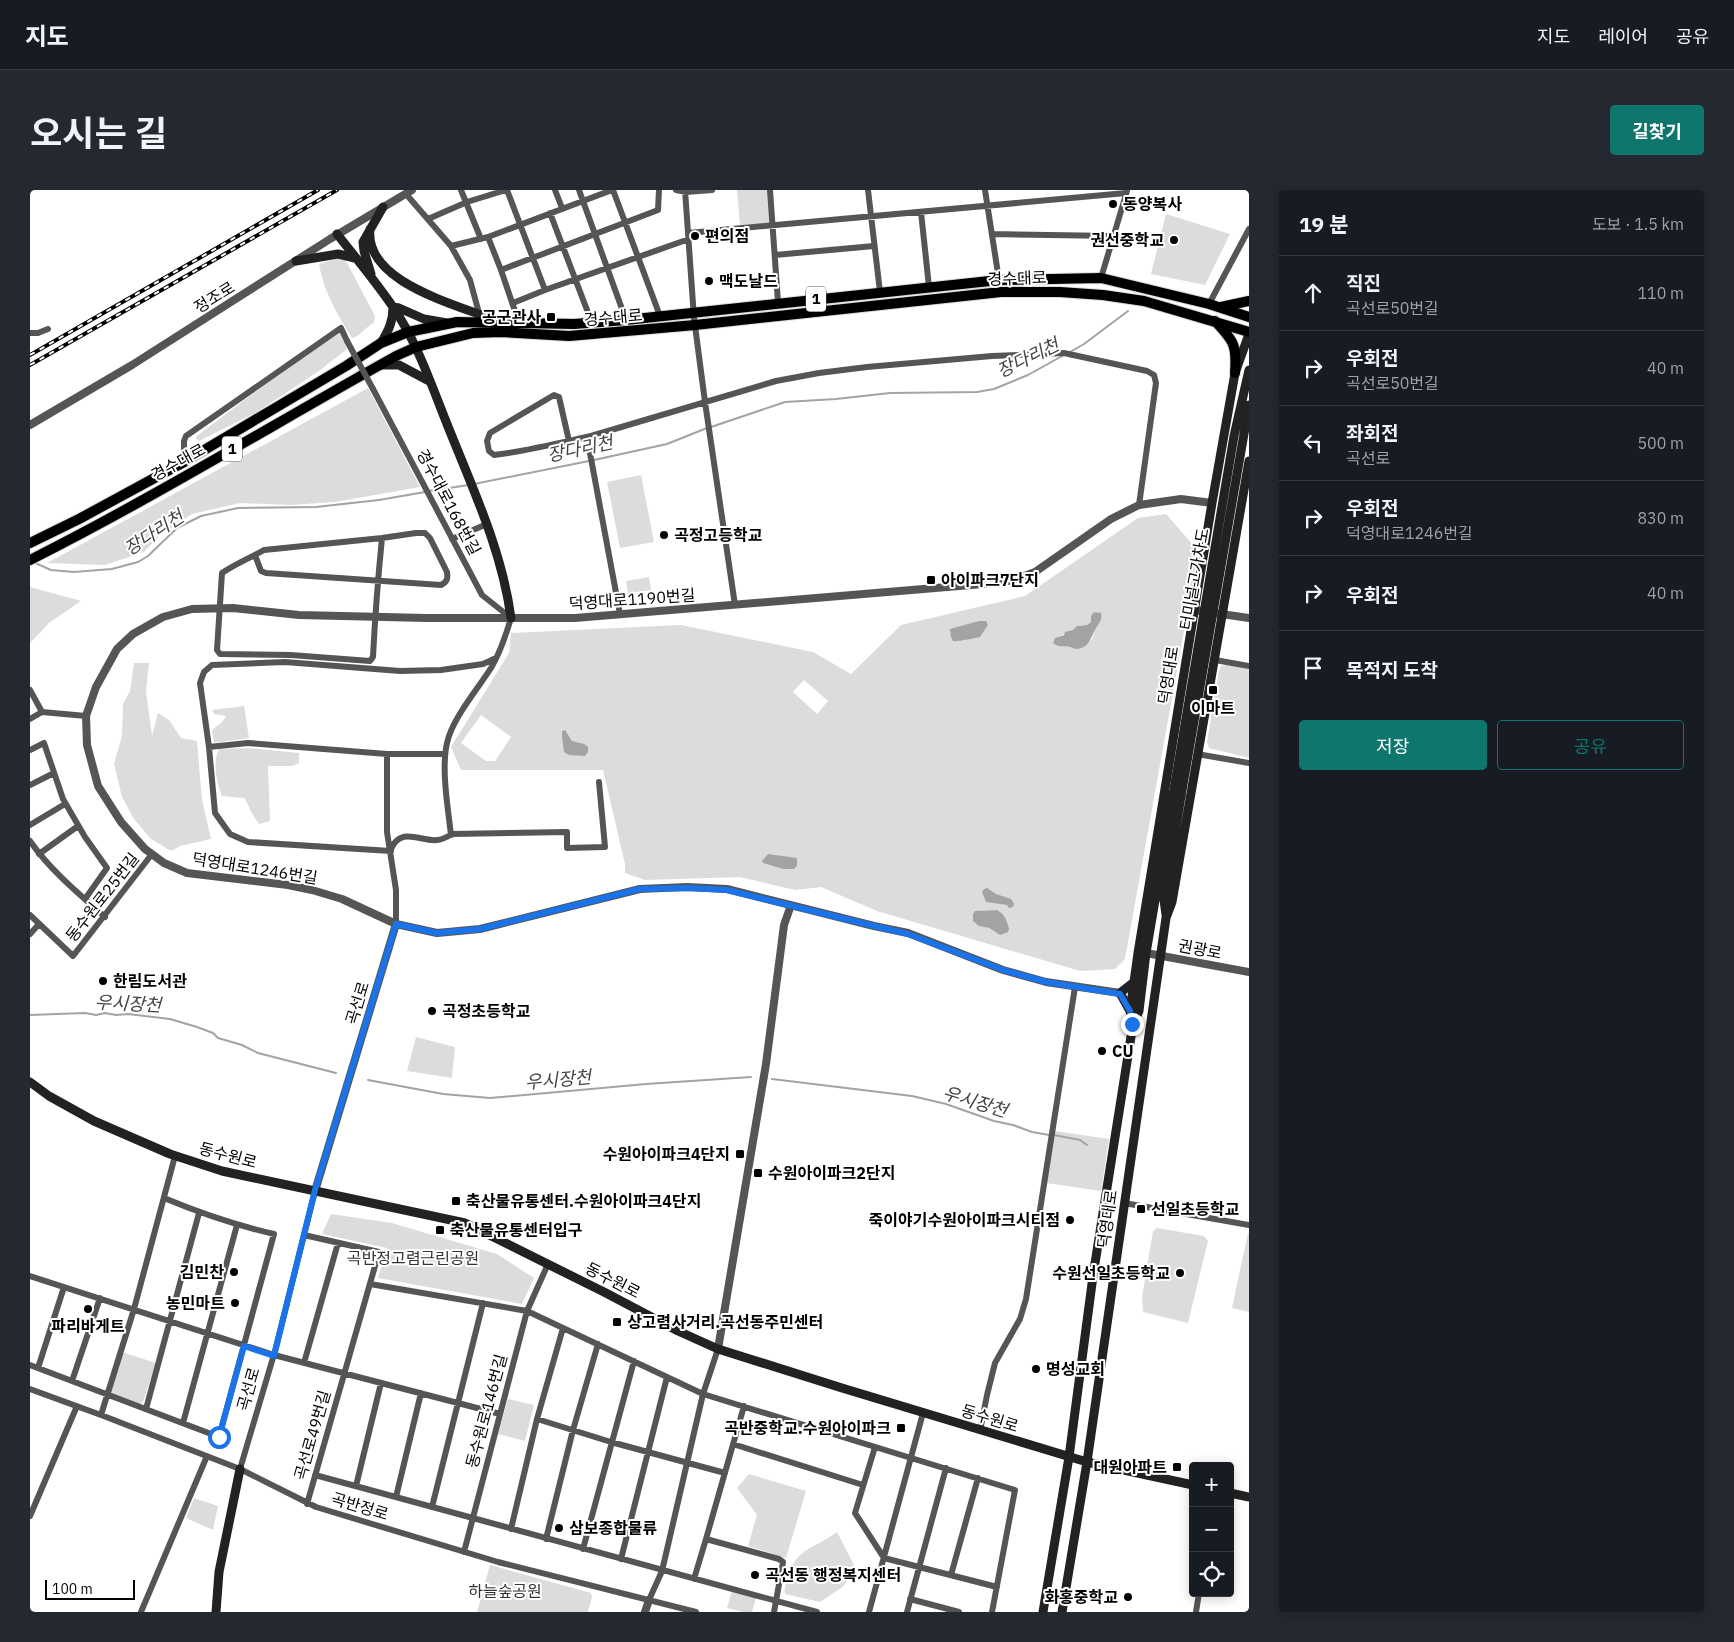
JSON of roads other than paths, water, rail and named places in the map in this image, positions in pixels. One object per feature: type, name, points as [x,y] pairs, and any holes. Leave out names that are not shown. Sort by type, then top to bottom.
[{"type":"main road","points":[[373,281],[364,251],[364,242],[383,207]]},
{"type":"main road","points":[[370,229],[369,239],[372,249],[377,258],[394,275],[419,291],[500,322]]},
{"type":"main road","points":[[337,234],[393,306],[416,347],[498,555],[511,618]]},
{"type":"main road","points":[[296,261],[338,254],[356,258]]},
{"type":"main road","name":"경수대로","points":[[30,560],[189,473],[379,365],[416,347],[473,333],[500,332],[569,336],[694,318],[778,302],[999,280],[1101,278],[1209,304],[1249,317]]},
{"type":"main road","name":"경수대로","points":[[32,542],[79,520],[184,462],[346,366],[381,342],[408,332],[451,323],[481,321],[574,324],[660,316],[694,318],[1001,292],[1060,292],[1103,295],[1144,302],[1214,321],[1249,333]]},
{"type":"main road","points":[[1220,308],[1249,301]]},
{"type":"main road","points":[[393,306],[424,319],[451,323]]},
{"type":"main road","points":[[381,342],[390,330],[393,306]]},
{"type":"main road","points":[[1214,321],[1233,341],[1236,356],[1235,373]]},
{"type":"main road","name":"덕영대로","points":[[1043,1612],[1069,1457],[1093,1276],[1132,1024],[1130,1011],[1134,982],[1194,610],[1235,373],[1249,333]]},
{"type":"main road","points":[[379,365],[399,365],[429,381]]},
{"type":"main road","name":"터미널고가차도","points":[[1177,795],[1234,436],[1249,370]]},
{"type":"main road","name":"터미널고가차도","points":[[1177,795],[1249,405]]},
{"type":"main road","name":"덕영대로","points":[[1062,1612],[1087,1462],[1166,918],[1172,902],[1249,461]]},
{"type":"main road","name":"덕영대로","points":[[1166,918],[1164,900],[1177,795]]},
{"type":"main road","name":"덕영대로","points":[[1132,1024],[1139,1012],[1146,953],[1177,795]]},
{"type":"main road","points":[[1130,1011],[1120,994],[1134,982]]},
{"type":"main road","name":"동수원로","points":[[30,1082],[48,1096],[94,1121],[175,1156],[222,1171],[465,1223],[678,1331],[718,1349],[1069,1457],[1189,1484]]},
{"type":"main road","name":"곡선로","points":[[216,1612],[218,1572],[240,1469]]},
{"type":"main road","points":[[1234,1494],[1249,1497]]},
{"type":"street","points":[[461,190],[481,239]]},
{"type":"street","points":[[428,219],[467,202],[506,190],[545,290]]},
{"type":"street","points":[[555,190],[562,208]]},
{"type":"street","points":[[579,190],[626,320]]},
{"type":"street","points":[[452,246],[488,237],[583,201],[599,192],[612,190],[626,222],[660,316]]},
{"type":"street","points":[[502,270],[658,210],[659,190]]},
{"type":"street","points":[[676,190],[712,190]]},
{"type":"street","points":[[770,190],[778,302]]},
{"type":"street","points":[[868,190],[880,292]]},
{"type":"street","points":[[985,190],[999,280]]},
{"type":"street","points":[[685,191],[694,318],[735,605]]},
{"type":"street","points":[[409,192],[428,219],[452,246],[470,280],[479,313]]},
{"type":"street","name":"정조로","points":[[30,425],[132,365],[337,234],[409,192]]},
{"type":"street","points":[[513,303],[638,257],[688,236],[1127,192],[1101,278]]},
{"type":"street","points":[[550,212],[592,322]]},
{"type":"street","points":[[921,212],[930,287]]},
{"type":"street","points":[[1209,304],[1249,229]]},
{"type":"street","points":[[992,234],[1114,236]]},
{"type":"street","points":[[488,237],[502,270],[519,323]]},
{"type":"street","points":[[775,256],[874,246]]},
{"type":"street","name":"경수대로168번길","points":[[184,462],[184,441],[186,436],[340,328],[482,595],[511,618]]},
{"type":"street","points":[[30,333],[38,333],[48,329]]},
{"type":"street","points":[[569,441],[559,397],[554,395],[490,433],[487,441],[489,451],[494,455],[569,441],[776,380],[819,373],[1032,353],[1064,353],[1147,371],[1154,375],[1156,383],[1139,504]]},
{"type":"street","points":[[587,437],[620,614]]},
{"type":"street","name":"덕영대로1190번길","points":[[86,716],[96,687],[117,649],[133,634],[163,616],[192,609],[221,608],[376,617],[575,618],[976,584],[1013,580],[1035,572],[1111,519],[1139,504],[1181,499],[1212,503]]},
{"type":"street","points":[[452,539],[487,524]]},
{"type":"street","points":[[256,554],[261,571],[266,573],[378,581],[441,585],[446,583],[448,578],[447,572],[430,538],[425,533],[264,550],[256,554],[222,573],[217,650],[220,654],[291,655],[370,661],[373,657],[378,581],[382,538]]},
{"type":"street","points":[[1194,610],[1249,618]]},
{"type":"street","points":[[451,835],[445,754],[452,727],[496,658],[511,618]]},
{"type":"street","points":[[391,850],[248,842],[230,834],[215,813],[209,747],[200,683],[204,672],[212,666],[285,662],[371,670],[441,670],[483,664],[496,658]]},
{"type":"street","points":[[1215,660],[1249,666]]},
{"type":"street","points":[[30,690],[42,712]]},
{"type":"street","points":[[30,719],[42,712],[86,716]]},
{"type":"street","name":"덕영대로1246번길","points":[[86,716],[87,745],[98,786],[121,822],[152,854],[164,863],[187,872],[288,885],[312,890],[342,900],[396,924],[436,933],[480,929],[640,889],[687,888],[727,890],[908,934],[1003,970],[1046,982],[1120,994]]},
{"type":"street","points":[[30,750],[44,743],[65,804],[107,868],[85,899]]},
{"type":"street","points":[[209,747],[248,743],[387,754],[445,754]]},
{"type":"street","points":[[387,754],[387,832],[396,890],[396,924]]},
{"type":"street","points":[[1197,754],[1249,762]]},
{"type":"street","points":[[30,785],[54,773]]},
{"type":"street","points":[[391,850],[394,843],[404,837],[411,836],[436,841],[451,835],[566,832],[567,848],[605,847],[599,782]]},
{"type":"street","points":[[30,825],[65,804]]},
{"type":"street","points":[[39,854],[78,826]]},
{"type":"street","points":[[30,841],[39,854],[104,917]]},
{"type":"street","name":"동수원로25번길","points":[[30,915],[73,956],[152,854]]},
{"type":"street","points":[[646,1612],[649,1600],[662,1571],[703,1394],[718,1349],[766,1064],[784,925],[790,905]]},
{"type":"street","points":[[30,934],[39,924]]},
{"type":"street","name":"곡선로","points":[[240,1469],[274,1356],[315,1190],[396,924]]},
{"type":"street","name":"권광로","points":[[1146,953],[1249,972]]},
{"type":"street","points":[[980,1431],[995,1363],[1020,1319],[1026,1299],[1076,987]]},
{"type":"street","points":[[101,1415],[134,1309],[175,1156]]},
{"type":"street","points":[[30,1365],[219,1437],[274,1234],[199,1213],[164,1198]]},
{"type":"street","points":[[1124,1203],[1249,1225]]},
{"type":"street","points":[[146,1409],[199,1213]]},
{"type":"street","points":[[183,1423],[237,1225]]},
{"type":"street","points":[[304,1235],[338,1243],[304,1363]]},
{"type":"street","name":"곡선로49번길","points":[[307,1504],[379,1252],[338,1243]]},
{"type":"street","name":"동수원로146번길","points":[[464,1552],[527,1310],[548,1264]]},
{"type":"street","name":"곡선로49번길","points":[[30,1276],[274,1356],[500,1414]]},
{"type":"street","points":[[370,1284],[527,1310],[703,1394],[1015,1490],[992,1612]]},
{"type":"street","points":[[38,1368],[64,1287]]},
{"type":"street","points":[[72,1381],[100,1298]]},
{"type":"street","points":[[432,1508],[483,1303]]},
{"type":"street","points":[[512,1529],[537,1419],[563,1328]]},
{"type":"street","points":[[546,1539],[573,1430],[598,1344]]},
{"type":"street","points":[[583,1549],[634,1361]]},
{"type":"street","points":[[621,1560],[667,1377]]},
{"type":"street","points":[[356,1486],[381,1383]]},
{"type":"street","name":"곡반정로","points":[[30,1389],[240,1469],[307,1504],[498,1562],[696,1612]]},
{"type":"street","points":[[396,1497],[421,1393]]},
{"type":"street","points":[[30,1516],[77,1406]]},
{"type":"street","points":[[694,1579],[744,1406]]},
{"type":"street","points":[[870,1612],[923,1413]]},
{"type":"street","points":[[537,1419],[611,1442],[725,1473]]},
{"type":"street","points":[[733,1444],[863,1486]]},
{"type":"street","points":[[875,1446],[855,1513],[884,1558],[997,1587]]},
{"type":"street","points":[[141,1612],[207,1456]]},
{"type":"street","points":[[907,1612],[946,1468]]},
{"type":"street","points":[[315,1475],[817,1612]]},
{"type":"street","points":[[951,1575],[978,1478]]},
{"type":"street","points":[[706,1539],[779,1559],[783,1562],[774,1612]]},
{"type":"street","points":[[1196,1612],[1198,1597]]},
{"type":"street","points":[[910,1599],[959,1612]]},
{"type":"waterway","name":"장다리천","points":[[1070,352],[1084,344],[1128,311]]},
{"type":"waterway","name":"장다리천","points":[[711,427],[785,402],[890,393],[977,392],[994,389],[1028,375],[1064,355]]},
{"type":"waterway","name":"장다리천","points":[[594,460],[667,444],[707,428]]},
{"type":"waterway","name":"장다리천","points":[[474,484],[589,461]]},
{"type":"waterway","name":"장다리천","points":[[429,491],[469,485]]},
{"type":"waterway","name":"장다리천","points":[[33,562],[51,570],[74,572],[112,569],[138,562],[148,556],[177,528],[201,516],[238,508],[316,507],[379,500],[425,492]]},
{"type":"waterway","name":"우시장천","points":[[30,1015],[85,1013],[96,1015],[105,1013],[170,1019],[213,1033],[218,1038],[242,1045],[258,1053],[336,1073]]},
{"type":"waterway","name":"우시장천","points":[[368,1080],[443,1094],[490,1098],[751,1077]]},
{"type":"waterway","name":"우시장천","points":[[772,1079],[912,1096],[946,1104],[1032,1132],[1049,1135]]},
{"type":"waterway","points":[[1054,1135],[1080,1140],[1087,1145]]},
{"type":"railway","points":[[30,355],[318,190]]},
{"type":"railway","points":[[30,365],[337,190]]},
{"type":"place","name":"동양복사","points":[[1113,204]]},
{"type":"place","name":"편의점","points":[[695,236]]},
{"type":"place","name":"권선중학교","points":[[1174,240]]},
{"type":"place","name":"맥도날드","points":[[709,281]]},
{"type":"place","name":"공군관사","points":[[551,317]]},
{"type":"place","name":"곡정고등학교","points":[[664,535]]},
{"type":"place","name":"아이파크7단지","points":[[931,580]]},
{"type":"place","name":"이마트","points":[[1213,690]]},
{"type":"place","name":"한림도서관","points":[[103,981]]},
{"type":"place","name":"곡정초등학교","points":[[432,1011]]},
{"type":"place","name":"CU","points":[[1102,1051]]},
{"type":"place","name":"수원아이파크4단지","points":[[740,1154]]},
{"type":"place","name":"수원아이파크2단지","points":[[758,1173]]},
{"type":"place","name":"축산물유통센터.수원아이파크4단지","points":[[456,1201]]},
{"type":"place","name":"선일초등학교","points":[[1141,1209]]},
{"type":"place","name":"죽이야기수원아이파크시티점","points":[[1070,1220]]},
{"type":"place","name":"축산물유통센터입구","points":[[440,1230]]},
{"type":"place","name":"김민찬","points":[[234,1272]]},
{"type":"place","name":"수원선일초등학교","points":[[1180,1273]]},
{"type":"place","name":"농민마트","points":[[235,1303]]},
{"type":"place","name":"파리바게트","points":[[88,1309]]},
{"type":"place","name":"상고렴사거리.곡선동주민센터","points":[[617,1322]]},
{"type":"place","name":"명성교회","points":[[1036,1369]]},
{"type":"place","name":"곡반중학교.수원아이파크","points":[[901,1428]]},
{"type":"place","name":"대원아파트","points":[[1177,1467]]},
{"type":"place","name":"삼보종합물류","points":[[559,1528]]},
{"type":"place","name":"곡선동 행정복지센터","points":[[755,1575]]},
{"type":"place","name":"화홍중학교","points":[[1128,1597]]},
{"type":"park label","name":"곡반정고렴근린공원","points":[[413,1258]]},
{"type":"park label","name":"하늘숲공원","points":[[505,1591]]}]
